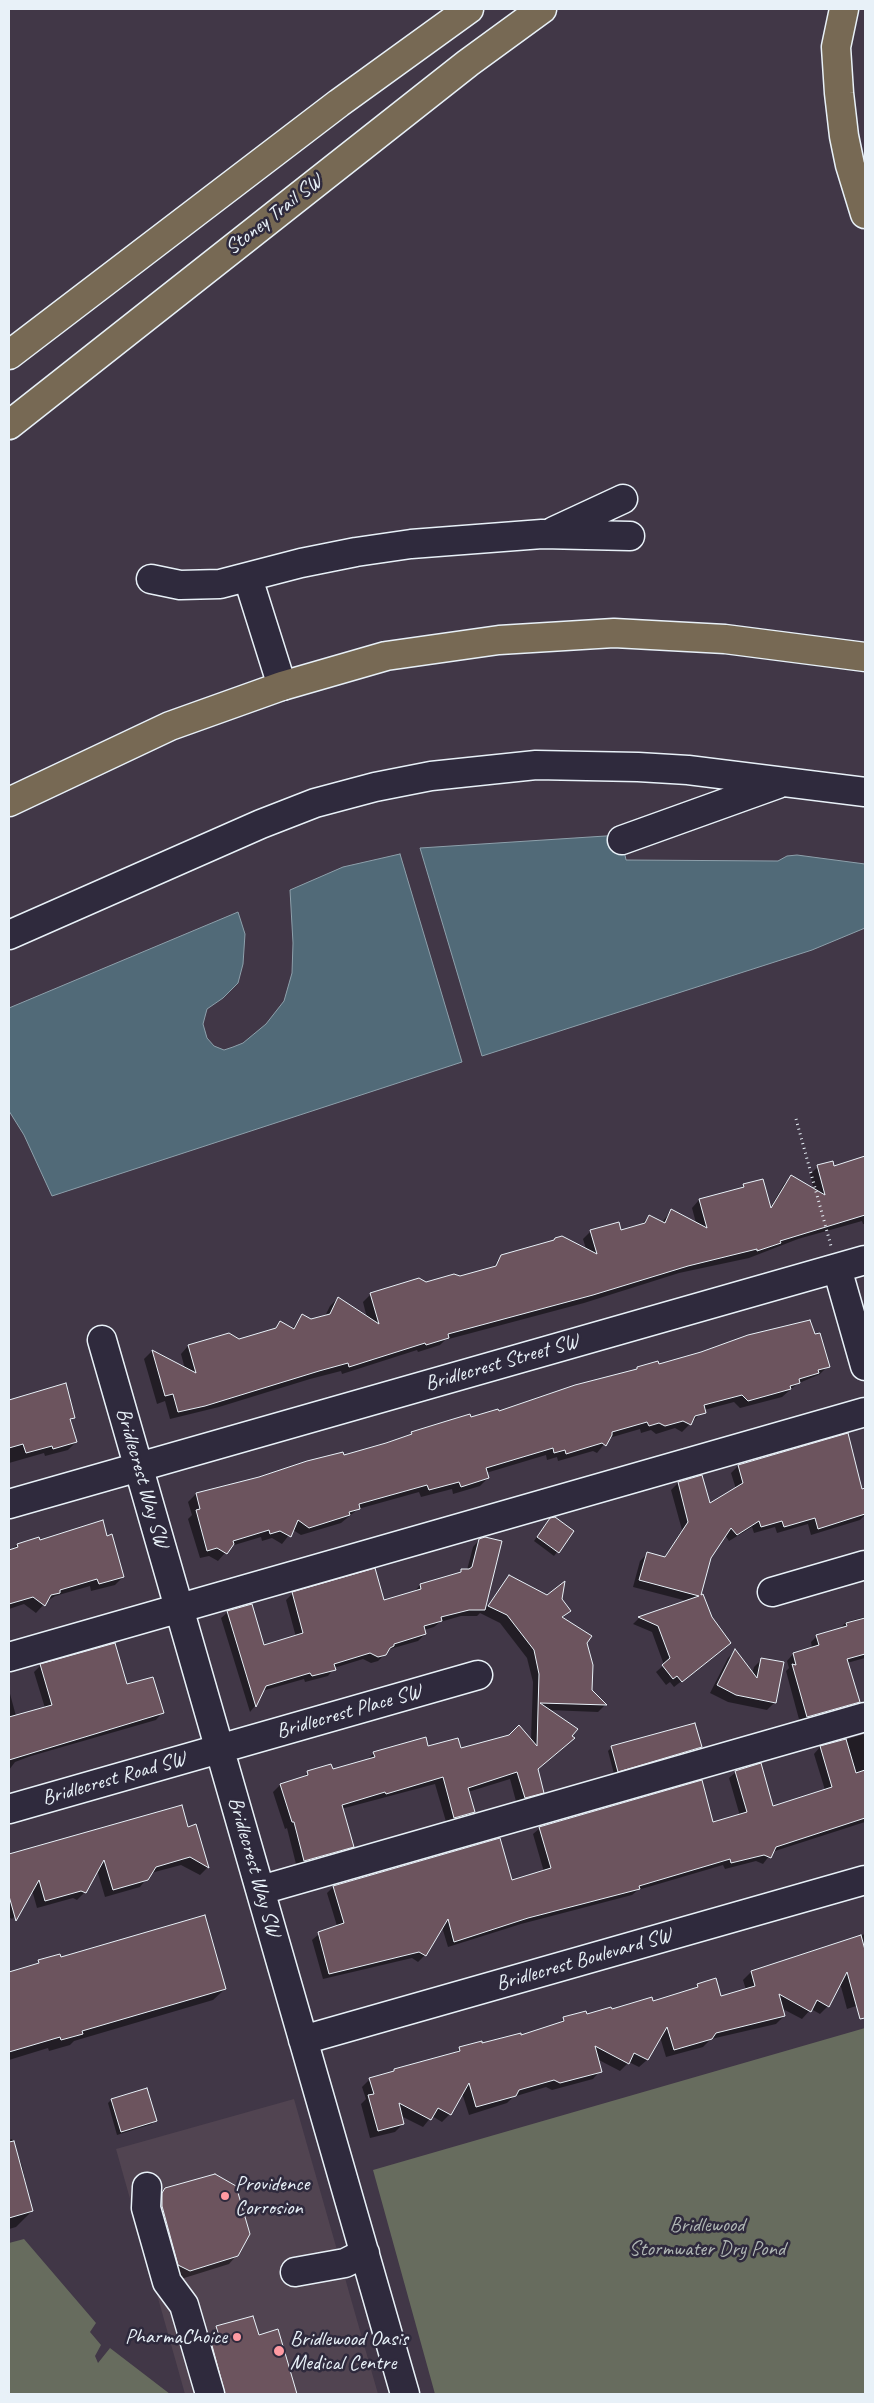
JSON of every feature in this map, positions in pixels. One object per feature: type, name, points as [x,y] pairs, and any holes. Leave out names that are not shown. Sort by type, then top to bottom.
[{"type":"highway","points":[[9,355],[339,103],[469,9]]},
{"type":"highway","name":"Stoney Trail SW","points":[[9,425],[444,81],[542,9]]},
{"type":"highway","points":[[844,9],[836,47],[844,136],[850,165],[865,214]]},
{"type":"highway","points":[[9,802],[170,726],[282,686],[386,656],[499,640],[614,633],[725,639],[865,657]]},
{"type":"street","points":[[548,534],[623,499]]},
{"type":"street","points":[[151,578],[180,585],[220,584],[346,554],[411,544],[548,534],[630,536]]},
{"type":"street","points":[[248,578],[282,686]]},
{"type":"street","points":[[9,935],[261,824],[315,803],[384,785],[431,776],[536,765],[668,769],[865,792]]},
{"type":"street","points":[[622,840],[784,782]]},
{"type":"street","name":"Bridlecrest Street SW","points":[[9,1504],[865,1260]]},
{"type":"street","points":[[837,1268],[865,1366]]},
{"type":"street","name":"Bridlecrest Way SW","points":[[102,1340],[405,2394]]},
{"type":"street","points":[[9,1657],[865,1412]]},
{"type":"street","points":[[772,1592],[865,1565]]},
{"type":"street","name":"Bridlecrest Place SW","points":[[220,1749],[478,1675]]},
{"type":"street","points":[[261,1890],[865,1717]]},
{"type":"street","name":"Bridlecrest Road SW","points":[[9,1809],[220,1749]]},
{"type":"street","name":"Bridlecrest Boulevard SW","points":[[303,2040],[865,1880]]},
{"type":"street","points":[[148,2187],[146,2208],[167,2282],[184,2305],[210,2394]]},
{"type":"street","points":[[295,2272],[345,2263],[365,2253]]},
{"type":"path","points":[[796,1119],[837,1268]]},
{"type":"shaded area","points":[[294,2099],[378,2394],[185,2394],[116,2149]]},
{"type":"green space","name":"Bridlewood Stormwater Dry Pond","points":[[865,2028],[865,2394],[435,2394],[373,2170]]},
{"type":"green space","points":[[24,2239],[96,2323],[90,2332],[101,2345],[95,2356],[98,2363],[110,2348],[170,2394],[9,2394],[9,2243]]},
{"type":"water","points":[[621,835],[626,860],[778,861],[787,856],[797,855],[865,864],[865,928],[812,950],[482,1056],[420,848]]},
{"type":"water","points":[[400,854],[462,1062],[52,1196],[24,1135],[9,1111],[9,1008],[238,912],[245,934],[243,964],[238,983],[223,998],[207,1009],[203,1024],[207,1038],[214,1046],[224,1050],[233,1047],[243,1043],[266,1024],[284,1001],[292,973],[293,943],[290,890],[343,867]]},
{"type":"building","points":[[865,1156],[865,1215],[780,1241],[781,1243],[757,1251],[757,1249],[688,1266],[593,1295],[448,1334],[449,1338],[426,1345],[425,1343],[349,1367],[348,1363],[319,1371],[205,1406],[178,1412],[173,1394],[165,1396],[152,1350],[196,1373],[188,1345],[229,1333],[239,1339],[276,1328],[280,1321],[294,1329],[302,1314],[311,1319],[330,1314],[338,1297],[379,1324],[370,1293],[419,1278],[426,1282],[454,1274],[460,1276],[496,1266],[501,1255],[562,1236],[597,1254],[590,1230],[619,1222],[621,1230],[645,1223],[649,1215],[665,1223],[671,1209],[707,1228],[699,1199],[744,1187],[743,1184],[763,1179],[771,1208],[791,1175],[825,1195],[817,1165],[833,1161],[834,1166]]},
{"type":"building","points":[[810,1320],[815,1334],[820,1333],[830,1367],[818,1370],[819,1373],[799,1379],[800,1383],[790,1386],[791,1389],[748,1401],[742,1395],[704,1405],[706,1413],[695,1416],[691,1425],[683,1421],[665,1426],[659,1423],[649,1426],[647,1422],[612,1432],[606,1446],[602,1443],[566,1454],[565,1450],[554,1453],[553,1448],[486,1468],[489,1478],[461,1487],[459,1482],[429,1490],[427,1485],[359,1504],[360,1509],[349,1512],[350,1515],[309,1528],[298,1520],[291,1537],[280,1531],[270,1534],[269,1530],[233,1541],[234,1544],[227,1554],[217,1548],[207,1551],[196,1510],[200,1509],[196,1493],[259,1477],[307,1461],[343,1452],[344,1455],[386,1443],[412,1434],[411,1432],[470,1414],[471,1417],[498,1409],[499,1411],[575,1385],[637,1369],[637,1367],[658,1361],[659,1364],[701,1352],[748,1335]]},
{"type":"building","points":[[66,1383],[75,1418],[70,1419],[77,1442],[53,1449],[52,1446],[26,1453],[23,1444],[9,1448],[9,1400]]},
{"type":"building","points":[[848,1433],[862,1489],[865,1488],[865,1514],[818,1529],[815,1518],[784,1527],[782,1521],[761,1527],[759,1521],[737,1535],[731,1528],[711,1558],[701,1595],[703,1594],[712,1617],[731,1643],[682,1682],[677,1676],[673,1679],[662,1665],[670,1658],[658,1626],[638,1617],[699,1596],[639,1580],[647,1552],[665,1557],[688,1522],[678,1482],[702,1475],[710,1503],[743,1483],[738,1465]]},
{"type":"building","points":[[555,1517],[574,1531],[559,1553],[537,1537],[550,1518]]},
{"type":"building","points":[[103,1520],[107,1536],[112,1534],[124,1577],[99,1584],[97,1579],[60,1590],[60,1593],[51,1595],[45,1606],[33,1597],[9,1604],[9,1550],[18,1547],[17,1544],[39,1537],[40,1540]]},
{"type":"building","points":[[485,1537],[502,1541],[485,1610],[469,1610],[441,1617],[442,1621],[424,1626],[426,1634],[394,1644],[386,1655],[378,1657],[370,1653],[334,1664],[336,1670],[312,1676],[310,1673],[266,1686],[256,1707],[227,1611],[252,1604],[264,1645],[303,1633],[292,1592],[375,1568],[384,1600],[421,1589],[420,1584],[461,1572],[461,1569],[469,1569],[472,1567],[479,1539]]},
{"type":"building","points":[[509,1575],[547,1595],[565,1581],[562,1599],[571,1611],[562,1617],[592,1636],[587,1643],[593,1665],[592,1690],[607,1705],[540,1703],[578,1729],[572,1736],[575,1738],[538,1769],[544,1793],[525,1798],[517,1772],[468,1788],[475,1812],[454,1818],[443,1777],[386,1794],[385,1792],[342,1805],[354,1847],[304,1861],[294,1822],[292,1822],[280,1784],[308,1775],[307,1771],[331,1764],[333,1769],[375,1757],[373,1752],[426,1737],[428,1746],[458,1738],[461,1748],[509,1735],[519,1725],[537,1746],[539,1674],[534,1650],[507,1615],[488,1606]]},
{"type":"building","points":[[865,1618],[865,1654],[847,1659],[860,1702],[807,1717],[792,1664],[796,1665],[793,1653],[819,1645],[816,1635],[847,1626],[846,1623]]},
{"type":"building","points":[[115,1643],[127,1684],[153,1677],[164,1713],[9,1760],[9,1717],[52,1705],[40,1664]]},
{"type":"building","points":[[735,1649],[757,1678],[761,1658],[784,1662],[776,1703],[736,1695],[717,1685]]},
{"type":"building","points":[[695,1723],[702,1747],[618,1772],[611,1746]]},
{"type":"building","points":[[846,1739],[856,1773],[865,1770],[865,1818],[776,1847],[771,1858],[764,1855],[731,1863],[730,1859],[639,1886],[640,1889],[528,1918],[454,1942],[448,1919],[426,1956],[419,1952],[329,1974],[318,1932],[344,1923],[333,1886],[500,1838],[512,1880],[551,1868],[539,1827],[702,1780],[713,1822],[747,1812],[735,1771],[761,1763],[773,1806],[832,1787],[820,1746]]},
{"type":"building","points":[[182,1805],[188,1827],[196,1824],[209,1868],[190,1857],[156,1867],[148,1880],[113,1890],[104,1860],[86,1893],[81,1891],[45,1901],[39,1880],[16,1921],[9,1896],[9,1854]]},
{"type":"building","points":[[205,1915],[226,1989],[82,2031],[83,2034],[61,2040],[60,2037],[9,2052],[9,1972],[39,1963],[38,1960],[60,1954],[61,1957]]},
{"type":"building","points":[[861,1935],[865,1950],[865,2018],[860,2019],[847,1972],[829,2007],[817,2000],[811,2012],[779,1994],[785,2016],[716,2033],[712,2039],[674,2050],[667,2027],[648,2060],[634,2053],[629,2064],[595,2046],[602,2072],[560,2083],[554,2080],[519,2090],[516,2096],[476,2107],[469,2083],[451,2115],[438,2108],[431,2120],[399,2103],[404,2124],[378,2131],[368,2095],[374,2094],[369,2078],[394,2071],[394,2069],[460,2051],[459,2047],[521,2033],[521,2035],[564,2021],[563,2017],[586,2011],[587,2014],[611,2007],[612,2009],[652,1997],[653,2001],[698,1987],[697,1984],[716,1978],[721,1996],[755,1986],[751,1971]]},
{"type":"building","points":[[147,2088],[157,2121],[121,2132],[111,2099]]},
{"type":"building","points":[[14,2141],[33,2211],[9,2218],[9,2142]]},
{"type":"building","points":[[215,2174],[236,2186],[250,2234],[238,2256],[190,2271],[178,2265],[162,2206],[162,2193],[165,2188]]},
{"type":"building","points":[[253,2316],[259,2335],[278,2329],[297,2394],[225,2394],[210,2338],[219,2336],[216,2326]]},
{"type":"place","name":"Providence Corrosion","points":[[225,2196]]},
{"type":"place","name":"PharmaChoice","points":[[237,2337]]},
{"type":"place","name":"Bridlewood Oasis Medical Centre","points":[[279,2351]]}]
